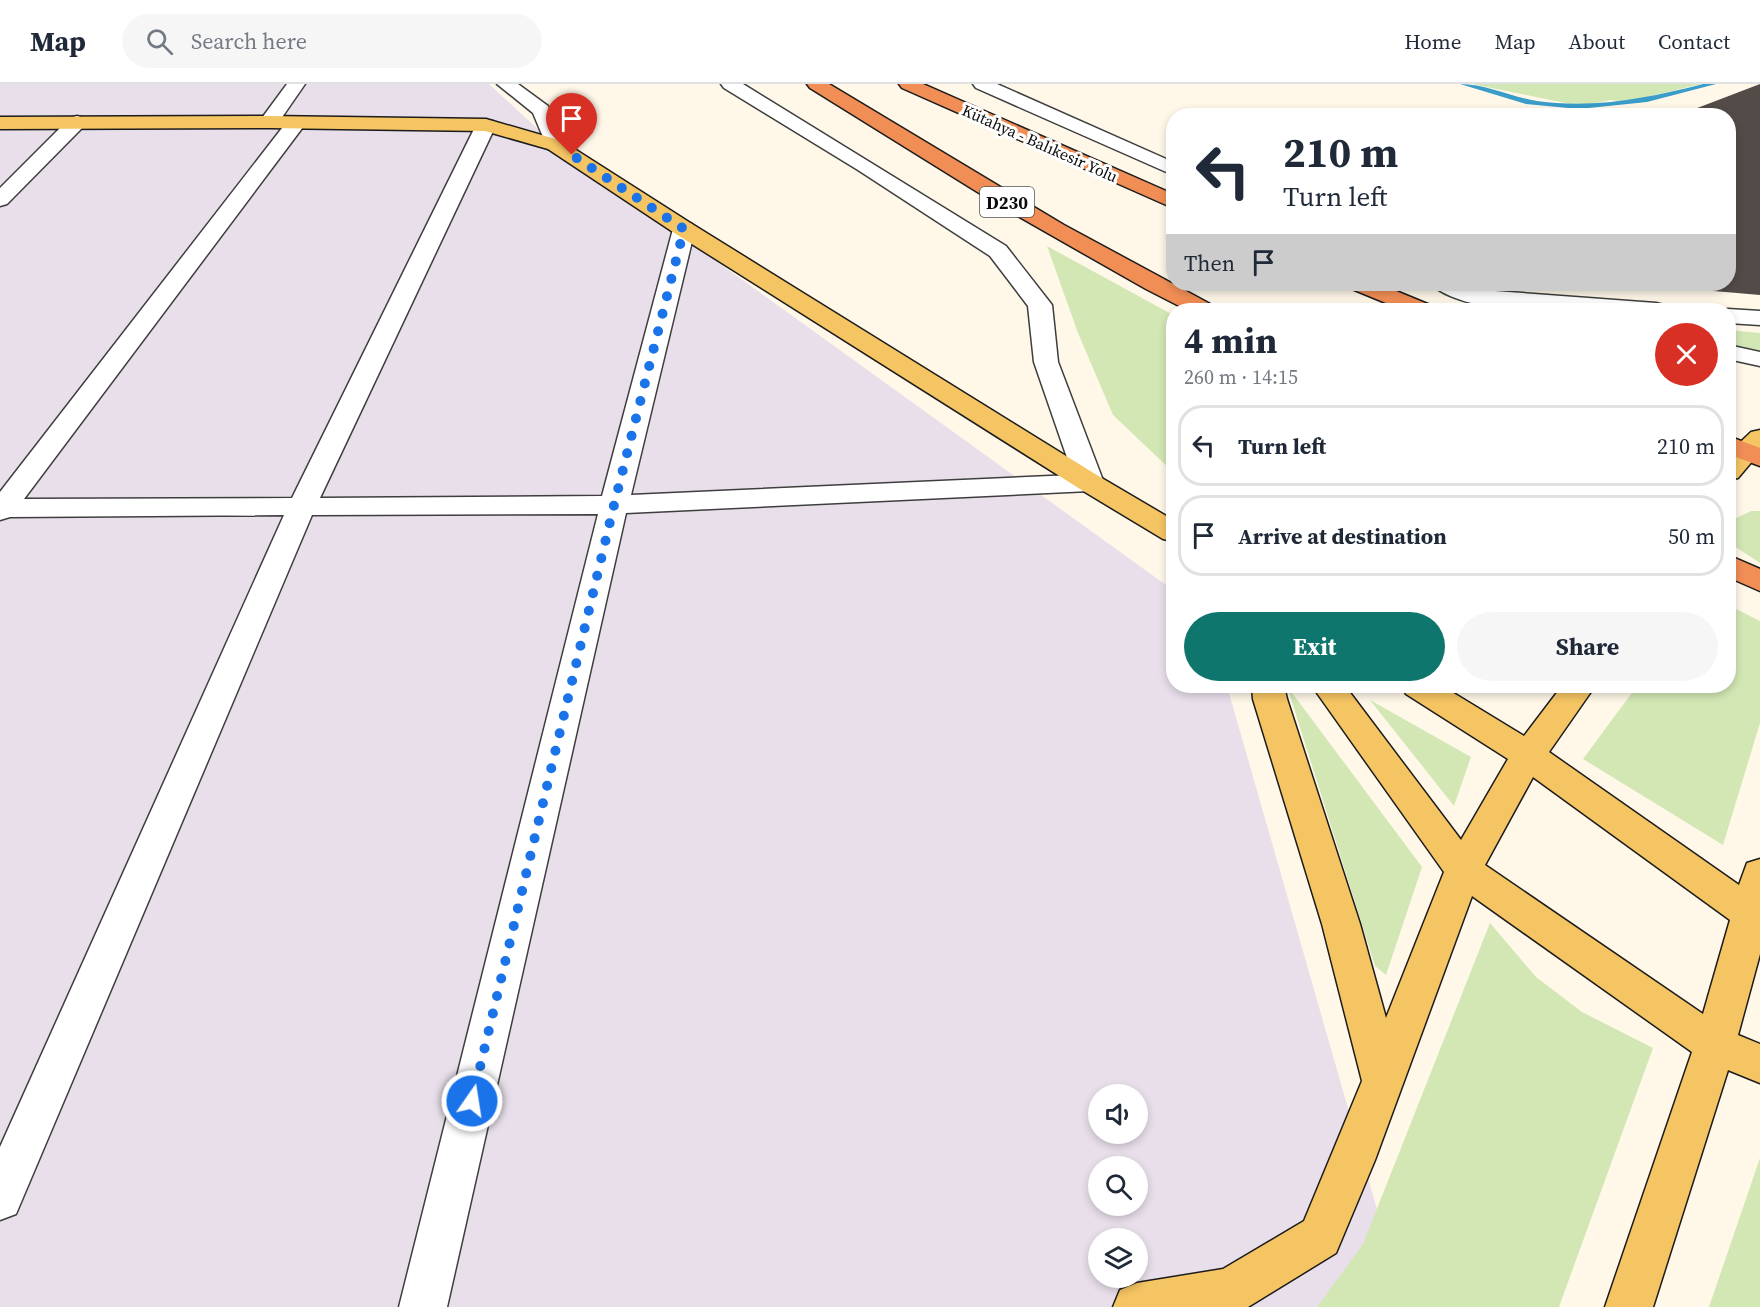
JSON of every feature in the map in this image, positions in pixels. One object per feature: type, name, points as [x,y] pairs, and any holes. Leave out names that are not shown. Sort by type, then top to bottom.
[{"type":"highway","name":"D230","points":[[816,84],[934,159],[1108,261],[1166,291]]},
{"type":"highway","name":"Kütahya - Balıkesir Yolu","points":[[908,84],[1166,199]]},
{"type":"highway","name":"D230","points":[[1167,291],[1190,303]]},
{"type":"highway","points":[[1377,291],[1405,303]]},
{"type":"highway","points":[[1736,569],[1760,581]]},
{"type":"main road","points":[[0,123],[269,122],[486,125],[555,145],[684,229],[1090,483],[1166,528]]},
{"type":"main road","points":[[1269,693],[1341,924],[1383,1082]]},
{"type":"main road","points":[[1333,693],[1463,870],[1714,1045],[1760,1064]]},
{"type":"main road","points":[[1429,693],[1528,755],[1755,918]]},
{"type":"main road","points":[[1137,1307],[1230,1291],[1320,1237],[1353,1160],[1463,870],[1528,755],[1574,693]]},
{"type":"main road","points":[[1629,1307],[1755,918],[1760,874]]},
{"type":"street","points":[[269,122],[296,84]]},
{"type":"street","points":[[506,84],[541,110],[555,145]]},
{"type":"street","points":[[1,509],[614,505],[1090,483],[1046,362],[1040,305],[998,250],[730,84]]},
{"type":"street","points":[[982,84],[1166,166]]},
{"type":"street","points":[[0,200],[77,122]]},
{"type":"street","points":[[1,509],[296,123]]},
{"type":"street","points":[[0,1198],[302,506],[486,125]]},
{"type":"street","points":[[423,1307],[614,505],[684,229]]},
{"type":"street","points":[[1462,291],[1506,303]]},
{"type":"street","points":[[1478,297],[1560,303]]},
{"type":"street","points":[[1736,316],[1760,318]]},
{"type":"street","points":[[1736,354],[1760,359]]},
{"type":"shaded area","points":[[0,84],[489,84],[555,145],[1166,585],[1166,693],[1229,693],[1405,1307],[0,1307]]},
{"type":"green space","points":[[1472,84],[1701,84],[1626,102],[1611,100],[1580,106]]},
{"type":"green space","points":[[1047,246],[1166,311],[1166,465],[1113,415],[1078,333]]},
{"type":"green space","points":[[1736,331],[1760,333],[1760,354],[1736,349]]},
{"type":"green space","points":[[1751,511],[1760,511],[1760,563],[1736,547],[1736,518]]},
{"type":"green space","points":[[1736,609],[1760,621],[1760,723],[1723,845],[1583,759],[1632,693],[1736,693]]},
{"type":"green space","points":[[1289,693],[1292,693],[1422,867],[1386,975],[1375,966]]},
{"type":"green space","points":[[1370,700],[1471,757],[1454,806]]},
{"type":"green space","points":[[1490,923],[1536,977],[1582,1012],[1653,1048],[1559,1307],[1317,1307],[1363,1244]]},
{"type":"green space","points":[[1760,1158],[1760,1307],[1709,1307]]},
{"type":"building","points":[[1760,84],[1760,295],[1714,291],[1736,291],[1736,108],[1697,108]]},
{"type":"waterway","points":[[1464,84],[1499,95],[1557,106],[1624,103],[1712,84]]},
{"type":"route","points":[[472,1101],[614,505],[684,229],[572,155]]}]
